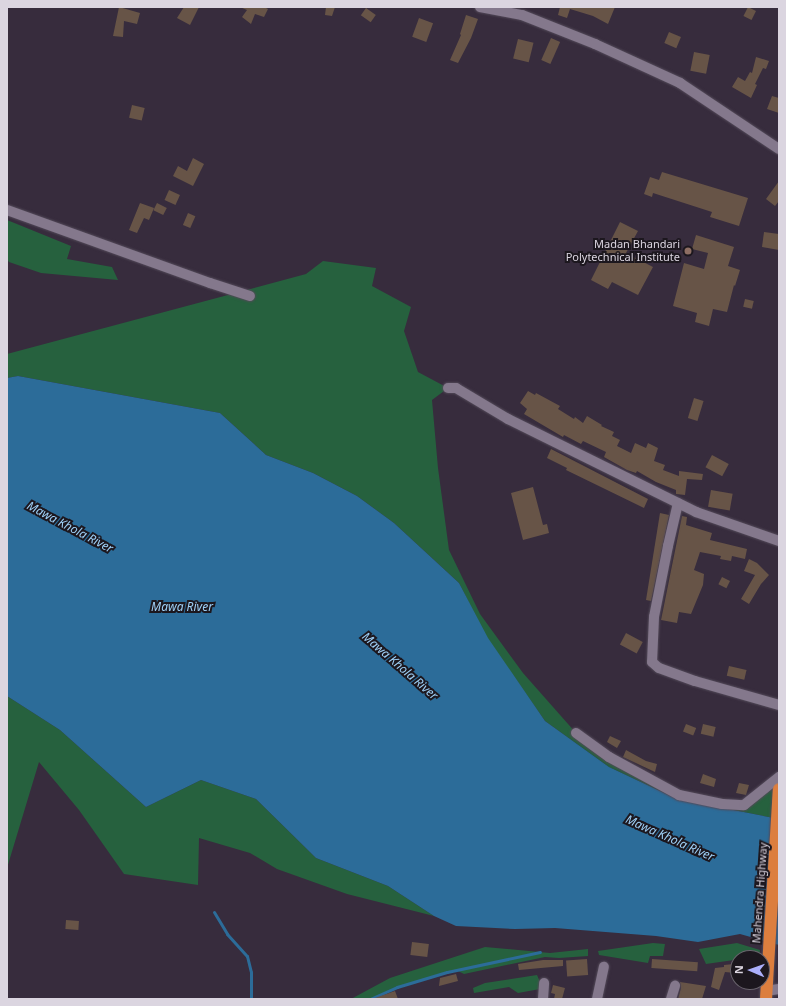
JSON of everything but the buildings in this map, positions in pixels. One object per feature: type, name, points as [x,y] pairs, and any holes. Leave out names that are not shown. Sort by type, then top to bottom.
[{"type":"highway","name":"Mahendra Highway","points":[[766,992],[779,789]]},
{"type":"street","points":[[480,7],[522,15],[595,44],[680,83],[779,149]]},
{"type":"street","points":[[7,210],[250,296]]},
{"type":"street","points":[[448,388],[456,388],[508,419],[696,512],[779,542]]},
{"type":"street","points":[[678,503],[654,616],[652,662],[659,668],[695,681],[779,705]]},
{"type":"street","points":[[576,733],[609,757],[679,795],[722,804],[744,805],[779,776]]},
{"type":"street","points":[[596,999],[604,967]]},
{"type":"street","points":[[543,999],[544,983]]},
{"type":"street","points":[[671,999],[675,986]]},
{"type":"street","points":[[766,992],[779,989]]},
{"type":"green space","points":[[7,220],[71,246],[67,259],[112,267],[118,280],[41,273],[9,262],[7,259]]},
{"type":"green space","points":[[323,261],[376,268],[372,286],[411,307],[404,331],[418,372],[448,388],[432,400],[438,468],[449,550],[480,614],[523,673],[576,733],[679,795],[744,805],[779,777],[779,819],[677,799],[609,767],[545,721],[487,638],[459,583],[394,523],[357,496],[313,473],[266,455],[220,413],[18,376],[7,378],[7,354],[306,274]]},
{"type":"green space","points":[[7,696],[60,730],[146,807],[201,780],[256,799],[316,858],[388,886],[434,916],[347,894],[277,869],[250,853],[199,838],[198,885],[124,874],[79,810],[39,762],[7,868]]},
{"type":"green space","points":[[653,943],[665,944],[663,956],[650,956],[648,963],[599,955],[598,951]]},
{"type":"green space","points":[[737,943],[760,950],[730,950],[730,961],[706,964],[699,949]]},
{"type":"green space","points":[[485,947],[550,953],[588,949],[588,956],[559,958],[545,957],[464,974],[456,970],[397,987],[370,999],[351,999],[390,978]]},
{"type":"green space","points":[[537,975],[541,984],[540,989],[518,993],[509,987],[474,993],[473,988],[485,983]]},
{"type":"water","name":"Mawa River","points":[[18,376],[220,413],[266,455],[313,473],[357,496],[394,523],[459,583],[488,638],[545,721],[609,767],[677,799],[779,819],[779,945],[740,934],[698,942],[656,936],[555,928],[515,929],[456,926],[434,916],[388,886],[316,858],[256,799],[201,780],[146,807],[60,730],[7,696],[7,378]]},
{"type":"waterway","points":[[214,912],[227,934],[247,956],[251,972],[251,999]]},
{"type":"waterway","points":[[370,999],[397,987],[447,972],[540,952]]},
{"type":"place","name":"Madan Bhandari Polytechnical Institute","points":[[688,251]]},
{"type":"water label","name":"Mawa Khola River","points":[[70,527]]},
{"type":"water label","name":"Mawa Khola River","points":[[400,666]]},
{"type":"water label","name":"Mawa Khola River","points":[[670,838]]}]
